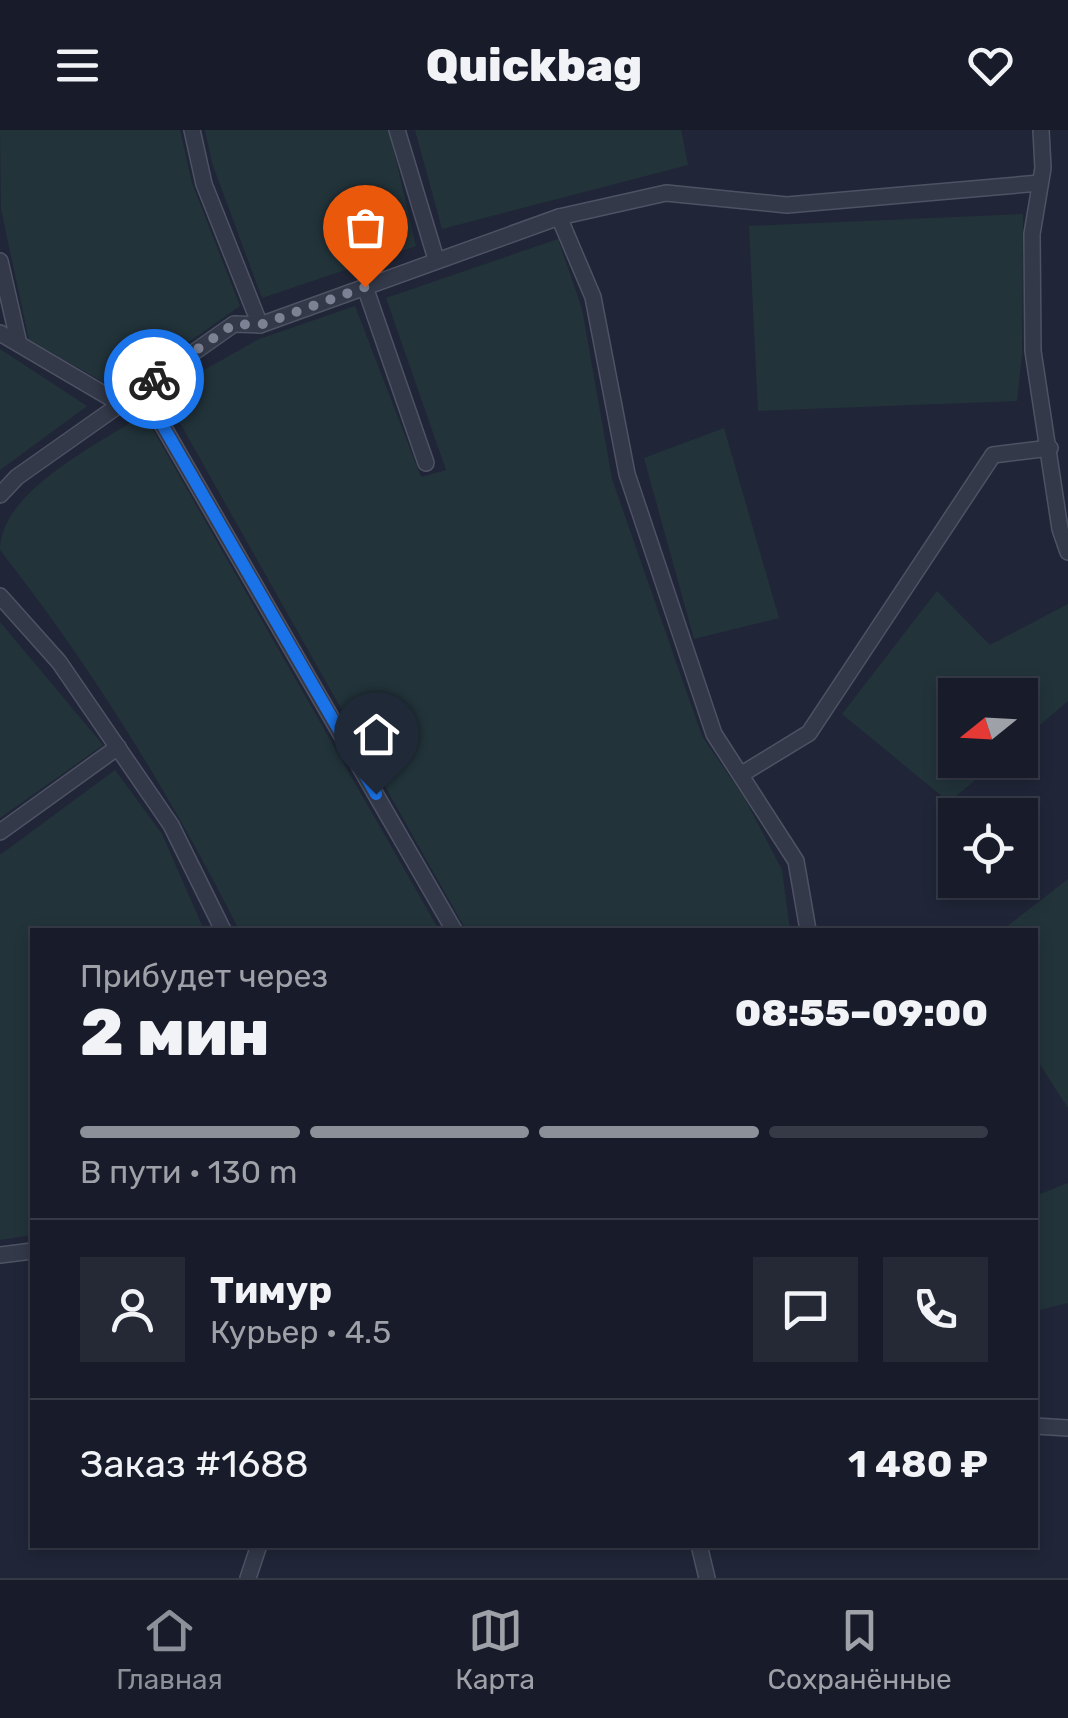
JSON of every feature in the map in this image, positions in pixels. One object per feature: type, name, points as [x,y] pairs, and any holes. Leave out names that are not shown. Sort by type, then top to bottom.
[{"type":"lane","points":[[192,130],[204,184],[260,325]]},
{"type":"lane","points":[[398,130],[436,259]]},
{"type":"lane","points":[[1041,130],[1040,182],[1032,234],[1034,352],[1060,529],[1068,552]]},
{"type":"lane","points":[[0,495],[119,403],[234,324],[260,325],[559,218],[666,193],[787,206],[1040,182]]},
{"type":"lane","points":[[559,218],[593,297],[627,474],[714,734],[796,861],[808,928]]},
{"type":"lane","points":[[0,261],[18,344]]},
{"type":"lane","points":[[365,287],[426,463]]},
{"type":"lane","points":[[0,333],[119,403]]},
{"type":"lane","points":[[141,388],[453,928]]},
{"type":"lane","points":[[742,774],[809,733],[994,455],[1050,448]]},
{"type":"lane","points":[[0,596],[59,662],[171,825],[222,928]]},
{"type":"lane","points":[[0,832],[118,748]]},
{"type":"lane","points":[[0,1255],[30,1251]]},
{"type":"lane","points":[[1038,1426],[1068,1428]]},
{"type":"lane","points":[[248,1578],[258,1548]]},
{"type":"lane","points":[[700,1548],[707,1578]]},
{"type":"shaded area","points":[[0,130],[180,130],[192,183],[240,306],[119,391],[29,340],[1,209]]},
{"type":"shaded area","points":[[205,130],[389,130],[416,246],[262,298],[212,163]]},
{"type":"shaded area","points":[[415,130],[681,130],[688,165],[442,229]]},
{"type":"shaded area","points":[[1023,214],[1022,354],[1017,401],[758,411],[749,226]]},
{"type":"shaded area","points":[[558,239],[582,309],[612,479],[702,736],[745,799],[782,870],[790,928],[465,928],[163,393],[259,339],[355,306],[421,477],[446,470],[386,298]]},
{"type":"shaded area","points":[[0,349],[87,406],[0,470]]},
{"type":"shaded area","points":[[144,414],[438,928],[238,928],[129,734],[0,550],[4,528],[16,508],[55,471]]},
{"type":"shaded area","points":[[724,428],[779,618],[694,639],[644,458]]},
{"type":"shaded area","points":[[937,591],[990,645],[1068,604],[1068,701],[1038,727],[1038,678],[938,678],[938,778],[978,778],[954,798],[944,798],[842,714]]},
{"type":"shaded area","points":[[0,622],[103,745],[0,818]]},
{"type":"shaded area","points":[[115,770],[162,834],[203,928],[30,928],[30,1235],[0,1240],[0,855]]},
{"type":"shaded area","points":[[1068,879],[1068,1108],[1038,1062],[1038,928],[1005,928]]},
{"type":"shaded area","points":[[1068,1183],[1068,1303],[1038,1310],[1038,1195]]},
{"type":"way so far","points":[[154,379],[234,324],[260,325],[365,287]]},
{"type":"route","points":[[154,379],[141,388],[376,794]]}]
